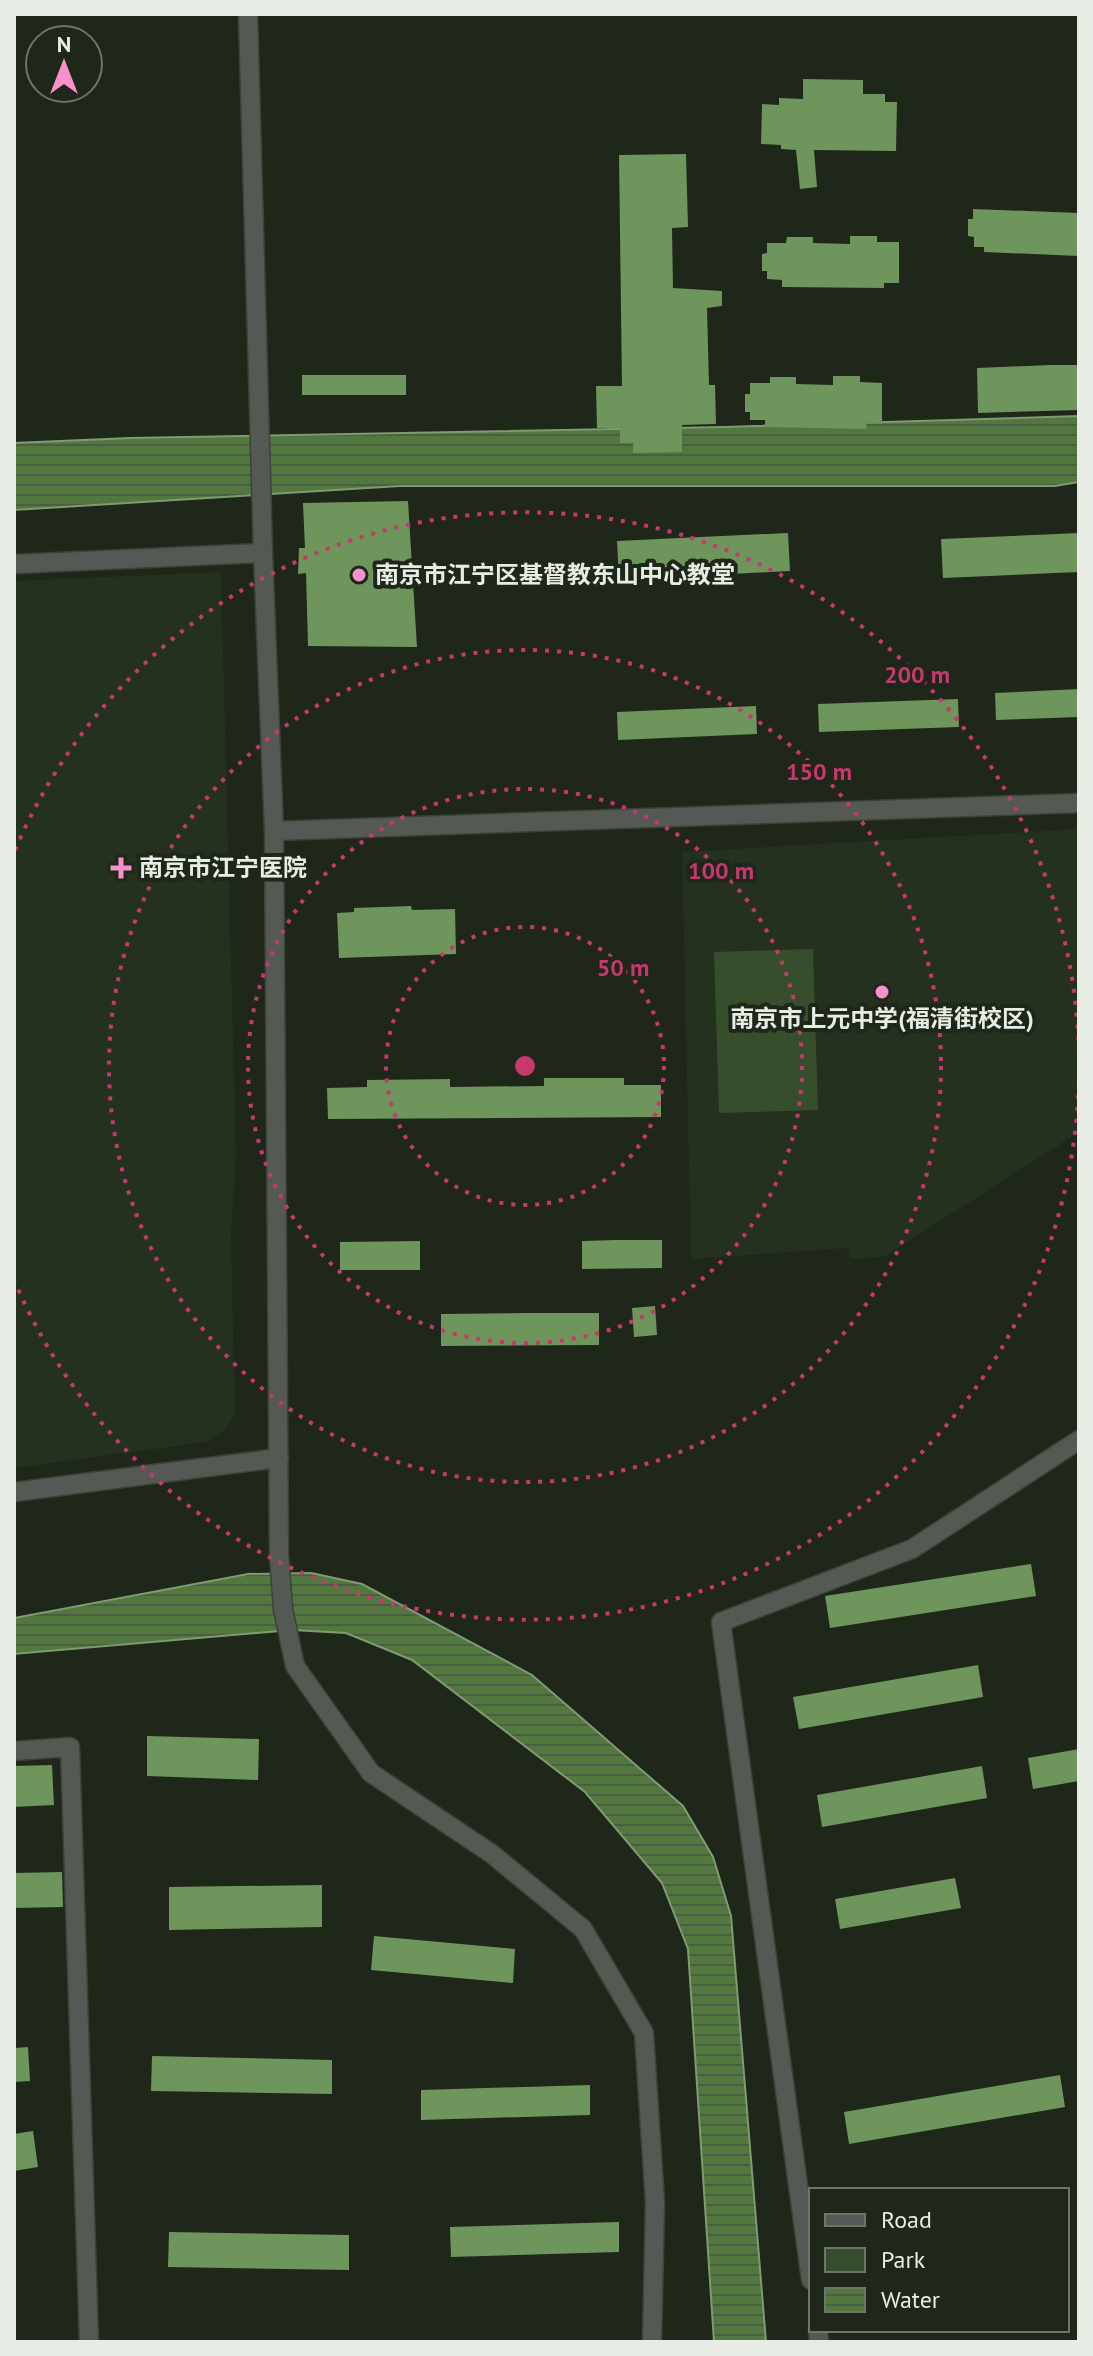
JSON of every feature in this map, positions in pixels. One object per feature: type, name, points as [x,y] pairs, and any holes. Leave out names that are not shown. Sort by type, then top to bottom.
[{"type":"street","points":[[248,14],[274,831],[279,1554],[283,1609],[295,1666],[371,1773],[492,1854],[583,1929],[644,2033],[655,2203],[652,2342]]},
{"type":"street","points":[[14,564],[263,553]]},
{"type":"street","points":[[274,831],[1079,803]]},
{"type":"street","points":[[809,2265],[721,1622],[912,1549],[1079,1440]]},
{"type":"street","points":[[14,1492],[279,1458]]},
{"type":"street","points":[[14,1751],[70,1747],[89,2342]]},
{"type":"shaded area","name":"南京市江宁医院","points":[[221,572],[236,1155],[231,1235],[235,1414],[225,1430],[206,1442],[14,1468],[14,581]]},
{"type":"shaded area","name":"南京市上元中学(福清街校区)","points":[[1079,829],[1079,1132],[884,1257],[850,1259],[848,1248],[691,1259],[682,852]]},
{"type":"green space","points":[[813,949],[818,1110],[719,1113],[714,952]]},
{"type":"water","points":[[1079,416],[1079,482],[1055,486],[400,486],[14,510],[14,443]]},
{"type":"water","points":[[311,1573],[362,1584],[532,1675],[683,1806],[713,1857],[731,1916],[766,2342],[714,2342],[688,1949],[662,1883],[585,1792],[412,1660],[346,1633],[292,1630],[14,1654],[14,1618],[248,1574]]},
{"type":"building","points":[[803,79],[863,80],[863,94],[885,94],[885,102],[897,102],[896,151],[814,150],[817,187],[800,189],[796,150],[761,144],[762,104],[779,105],[779,98],[803,99]]},
{"type":"building","points":[[686,154],[688,227],[672,228],[673,288],[722,291],[722,306],[707,308],[709,385],[715,385],[716,424],[682,425],[682,452],[633,453],[633,443],[620,443],[620,428],[597,428],[596,386],[622,386],[619,155]]},
{"type":"building","points":[[973,209],[1079,213],[1079,256],[984,252],[984,247],[974,247],[974,237],[968,236],[968,219],[973,219]]},
{"type":"building","points":[[850,236],[877,236],[877,242],[899,242],[899,283],[884,283],[884,288],[782,287],[782,280],[767,279],[767,271],[762,271],[762,254],[767,253],[767,243],[786,243],[787,237],[813,237],[813,243],[850,244]]},
{"type":"building","points":[[1079,365],[1079,410],[978,413],[977,368]]},
{"type":"building","points":[[302,375],[406,375],[406,395],[302,395]]},
{"type":"building","points":[[833,376],[860,376],[860,382],[882,383],[882,424],[867,423],[866,429],[765,427],[765,420],[750,420],[750,412],[745,412],[745,394],[750,394],[750,383],[770,383],[770,377],[796,377],[796,384],[833,385]]},
{"type":"building","name":"南京市江宁区基督教东山中心教堂","points":[[408,501],[417,647],[308,646],[306,573],[298,574],[299,548],[305,548],[303,503]]},
{"type":"building","points":[[788,533],[790,571],[619,580],[617,541]]},
{"type":"building","points":[[1079,533],[1079,572],[943,578],[941,539]]},
{"type":"building","points":[[1079,689],[1079,717],[996,720],[995,693]]},
{"type":"building","points":[[958,699],[959,727],[819,732],[818,704]]},
{"type":"building","points":[[756,706],[757,734],[618,740],[617,712]]},
{"type":"building","points":[[411,906],[412,910],[455,909],[456,954],[339,958],[337,913],[354,912],[354,908]]},
{"type":"building","points":[[544,1078],[624,1078],[624,1085],[661,1085],[661,1117],[328,1119],[327,1088],[367,1087],[367,1080],[450,1079],[450,1087],[544,1086]]},
{"type":"building","points":[[662,1240],[662,1268],[582,1269],[582,1241]]},
{"type":"building","points":[[420,1241],[420,1270],[340,1270],[340,1242]]},
{"type":"building","points":[[655,1306],[657,1335],[634,1337],[632,1308]]},
{"type":"building","points":[[599,1313],[599,1345],[441,1346],[441,1314]]},
{"type":"building","points":[[1031,1564],[1036,1596],[830,1628],[825,1596]]},
{"type":"building","points":[[978,1665],[983,1697],[799,1729],[793,1697]]},
{"type":"building","points":[[147,1736],[259,1739],[258,1780],[147,1776]]},
{"type":"building","points":[[1079,1749],[1079,1781],[1033,1789],[1028,1758]]},
{"type":"building","points":[[52,1765],[54,1805],[14,1807],[14,1766]]},
{"type":"building","points":[[982,1766],[987,1798],[822,1827],[817,1795]]},
{"type":"building","points":[[62,1872],[63,1907],[14,1908],[14,1873]]},
{"type":"building","points":[[955,1878],[961,1908],[840,1929],[835,1899]]},
{"type":"building","points":[[322,1885],[322,1927],[169,1930],[169,1887]]},
{"type":"building","points":[[374,1936],[515,1949],[513,1983],[371,1970]]},
{"type":"building","points":[[28,2047],[30,2081],[14,2082],[14,2048]]},
{"type":"building","points":[[152,2056],[332,2060],[332,2094],[151,2091]]},
{"type":"building","points":[[1060,2075],[1065,2107],[849,2144],[844,2112]]},
{"type":"building","points":[[590,2085],[590,2115],[421,2120],[421,2090]]},
{"type":"building","points":[[33,2131],[38,2167],[14,2171],[14,2134]]},
{"type":"building","points":[[619,2222],[619,2252],[451,2257],[450,2227]]},
{"type":"building","points":[[169,2232],[349,2235],[349,2270],[168,2267]]},
{"type":"place","name":"南京市江宁区基督教东山中心教堂","points":[[359,575]]},
{"type":"place","name":"南京市江宁医院","points":[[121,868]]},
{"type":"place","name":"南京市上元中学(福清街校区)","points":[[882,992]]}]
